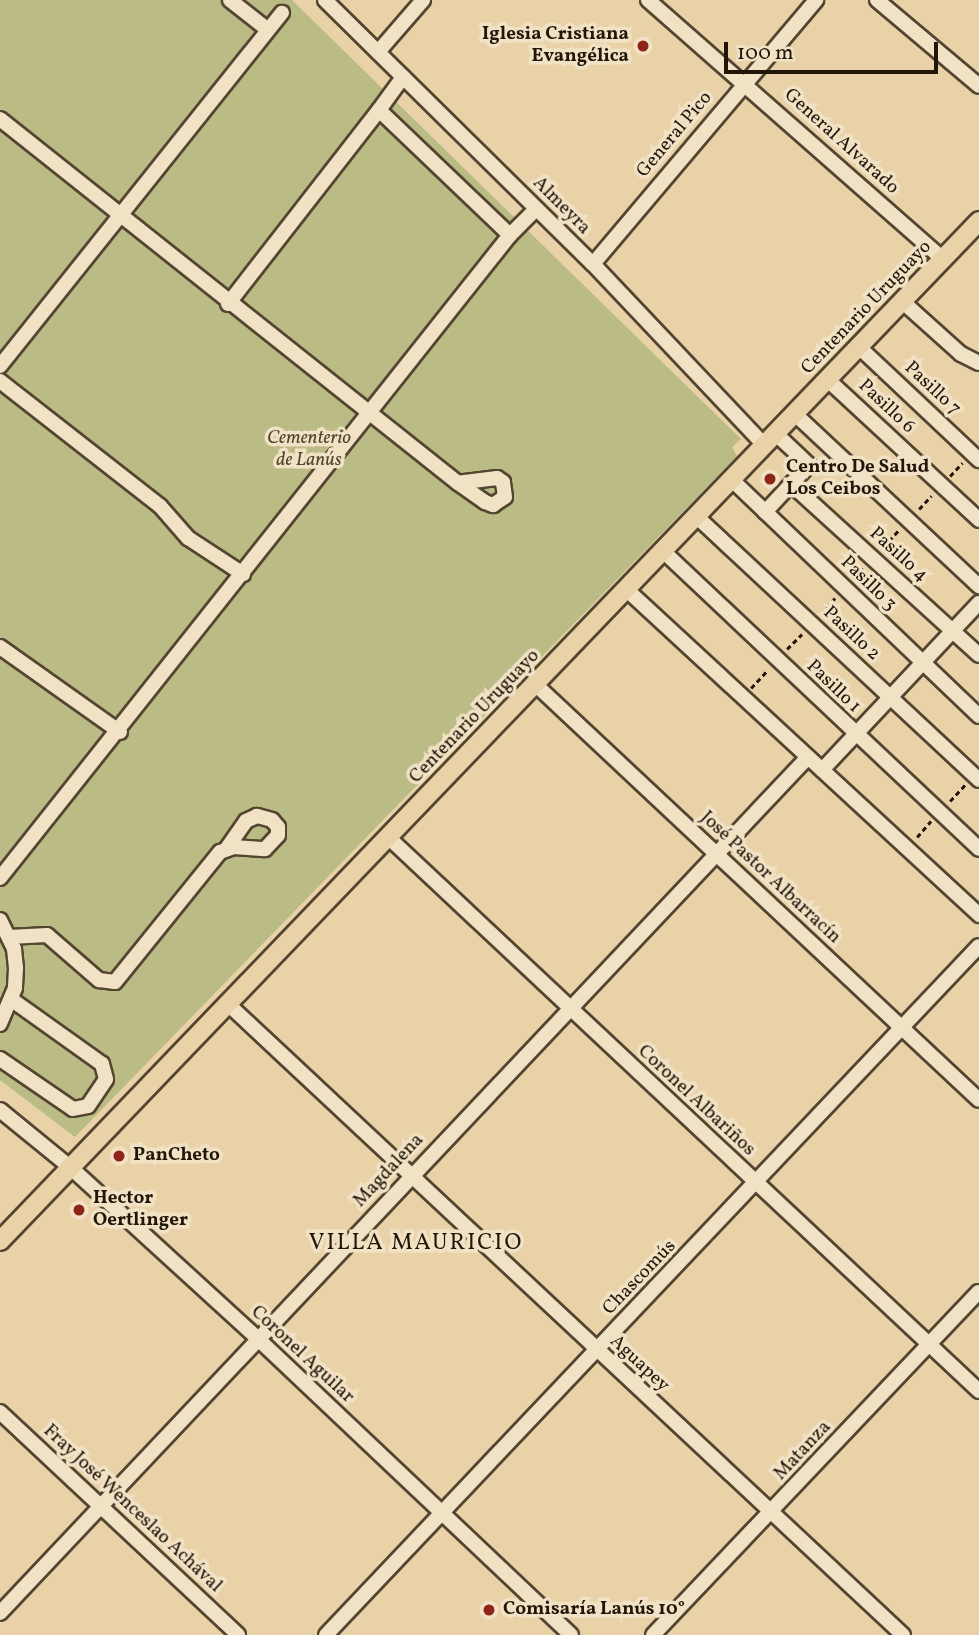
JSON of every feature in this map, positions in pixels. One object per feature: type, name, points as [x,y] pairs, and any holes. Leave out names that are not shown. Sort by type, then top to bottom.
[{"type":"main road","name":"Centenario Uruguayo","points":[[0,1241],[979,221]]},
{"type":"street","points":[[230,0],[268,30]]},
{"type":"street","name":"Almeyra","points":[[325,0],[770,439],[809,465],[790,484]]},
{"type":"street","points":[[378,52],[423,0]]},
{"type":"street","name":"General Alvarado","points":[[648,0],[745,82],[943,259]]},
{"type":"street","name":"General Pico","points":[[593,264],[816,0]]},
{"type":"street","points":[[877,0],[979,86]]},
{"type":"street","points":[[0,366],[282,13]]},
{"type":"street","points":[[228,304],[403,77]]},
{"type":"street","points":[[379,110],[510,234]]},
{"type":"street","points":[[0,119],[122,214],[228,304],[367,415],[458,484]]},
{"type":"street","points":[[0,878],[120,732],[510,234],[536,209]]},
{"type":"street","points":[[902,302],[961,355],[979,362]]},
{"type":"street","name":"Pasillo 7","points":[[859,347],[975,456]]},
{"type":"street","name":"Pasillo 6","points":[[828,380],[979,520]]},
{"type":"street","points":[[0,381],[160,506],[197,545],[243,574]]},
{"type":"street","points":[[795,414],[979,586]]},
{"type":"street","name":"Pasillo 3","points":[[731,480],[979,716]]},
{"type":"street","points":[[765,512],[790,484]]},
{"type":"street","name":"Pasillo 4","points":[[790,484],[979,655]]},
{"type":"street","name":"Pasillo 2","points":[[696,516],[979,780]]},
{"type":"street","name":"Pasillo 1","points":[[663,551],[855,735],[979,849]]},
{"type":"street","points":[[626,589],[979,915]]},
{"type":"street","points":[[822,770],[979,603]]},
{"type":"street","points":[[0,647],[120,732]]},
{"type":"street","name":"José Pastor Albarracín","points":[[535,684],[979,1100]]},
{"type":"street","name":"Magdalena","points":[[0,1613],[808,757]]},
{"type":"street","name":"Coronel Albariños","points":[[388,837],[568,1009],[979,1391]]},
{"type":"street","points":[[9,937],[47,935],[99,980],[115,982],[227,848]]},
{"type":"street","points":[[0,920],[9,937],[16,968],[11,999],[0,1024]]},
{"type":"street","name":"Chascomús","points":[[326,1635],[757,1185],[979,946]]},
{"type":"street","points":[[0,1059],[72,1109],[88,1106],[106,1079],[102,1064],[11,999]]},
{"type":"street","name":"Aguapey","points":[[228,1004],[596,1351],[903,1635]]},
{"type":"street","name":"Coronel Aguilar","points":[[0,1110],[70,1167],[257,1338],[570,1635]]},
{"type":"street","name":"Matanza","points":[[653,1635],[979,1292]]},
{"type":"street","name":"Fray José Wenceslao Achával","points":[[0,1412],[238,1635]]},
{"type":"path","points":[[743,696],[942,485],[975,456]]},
{"type":"green space","name":"Cementerio de Lanús","points":[[0,0],[292,0],[741,439],[732,447],[737,456],[75,1137],[0,1080]]},
{"type":"place","name":"Iglesia Cristiana Evangélica","points":[[643,46]]},
{"type":"place","name":"Centro De Salud Los Ceibos","points":[[770,479]]},
{"type":"place","name":"PanCheto","points":[[119,1156]]},
{"type":"place","name":"Hector Oertlinger","points":[[79,1210]]},
{"type":"place","name":"Comisaría Lanús 10°","points":[[489,1610]]},
{"type":"district","name":"VILLA MAURICIO","points":[[416,1243]]}]
